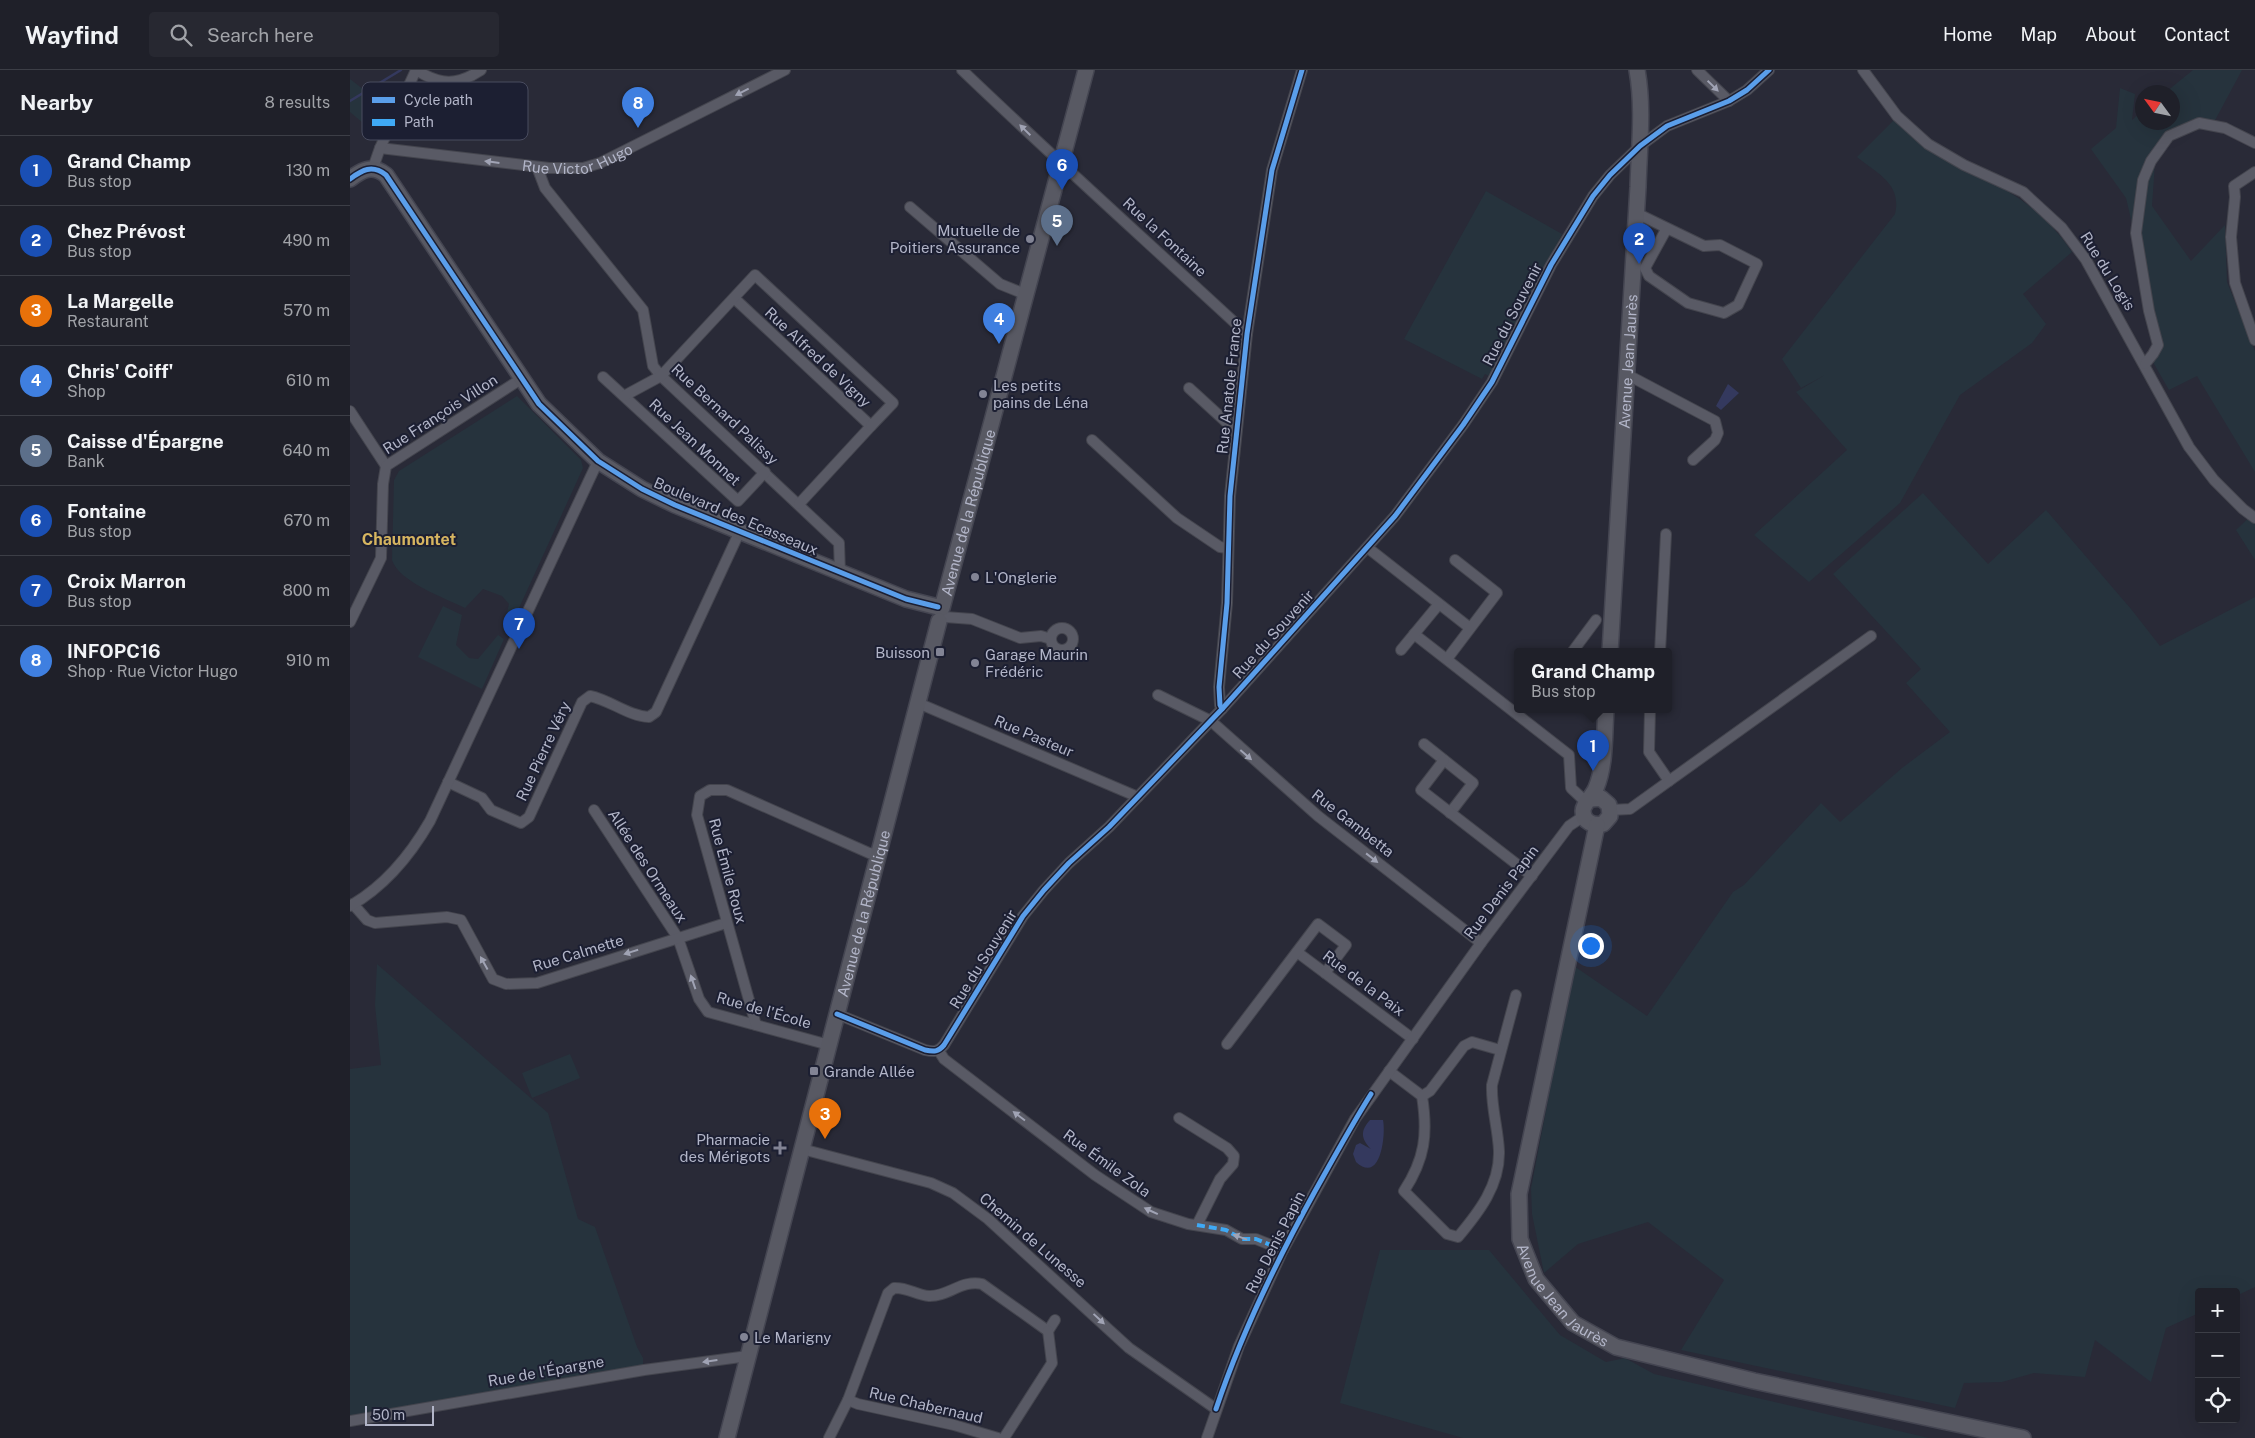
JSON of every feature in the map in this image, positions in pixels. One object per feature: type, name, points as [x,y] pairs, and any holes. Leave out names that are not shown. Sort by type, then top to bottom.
[{"type":"main road","name":"Avenue de la République","points":[[727,1438],[940,614],[1086,70]]},
{"type":"main road","name":"Avenue Jean Jaurès","points":[[1610,648],[1640,146],[1637,70]]},
{"type":"main road","points":[[350,180],[364,169],[373,168]]},
{"type":"main road","name":"Boulevard des Ecasseaux","points":[[373,168],[386,175],[539,404],[598,461],[642,489],[739,533],[906,600],[922,613],[940,614]]},
{"type":"main road","points":[[1595,806],[1607,820],[1597,825],[1587,821],[1595,806],[1601,774],[1606,713]]},
{"type":"main road","name":"Avenue Jean Jaurès","points":[[1597,825],[1519,1194],[1520,1239],[1536,1279],[1573,1323],[1616,1347],[1754,1381],[2023,1438]]},
{"type":"street","points":[[410,82],[416,70],[430,78],[453,82],[470,77],[480,70]]},
{"type":"street","name":"Rue Victor Hugo","points":[[380,148],[537,167],[583,168],[600,163],[785,70]]},
{"type":"street","points":[[962,70],[1061,163]]},
{"type":"street","name":"Rue Anatole France","points":[[1222,709],[1219,687],[1227,603],[1227,548],[1236,431],[1247,334],[1272,170],[1302,70]]},
{"type":"street","points":[[1697,70],[1729,102]]},
{"type":"street","name":"Rue du Souvenir","points":[[939,1051],[1023,916],[1069,863],[1108,827],[1222,709],[1368,548],[1434,464],[1492,382],[1550,265],[1593,196],[1610,175],[1640,146],[1667,126],[1729,102],[1747,90],[1769,70]]},
{"type":"street","name":"Rue du Logis","points":[[1863,70],[1897,116],[1928,144],[1972,169],[2023,192],[2051,216],[2086,260],[2145,364],[2189,447],[2214,480],[2243,509],[2255,518]]},
{"type":"street","points":[[2145,364],[2154,354],[2158,345],[2136,233],[2143,180],[2151,161],[2169,136],[2199,123],[2225,128],[2255,143]]},
{"type":"street","points":[[373,168],[384,140]]},
{"type":"street","name":"Rue la Fontaine","points":[[1061,163],[1247,334]]},
{"type":"street","name":"Rue Bernard Palissy","points":[[537,167],[545,188],[643,310],[653,366],[661,376],[839,543],[840,573]]},
{"type":"street","points":[[2255,172],[2234,186],[2235,197],[2231,237],[2235,283],[2255,340]]},
{"type":"street","points":[[910,207],[1000,284],[1026,295]]},
{"type":"street","points":[[1636,213],[1667,228],[1704,246],[1720,245],[1757,264],[1738,305],[1724,313],[1688,303],[1650,276],[1645,268],[1667,228]]},
{"type":"street","points":[[624,396],[661,376],[755,275],[893,403],[871,426]]},
{"type":"street","name":"Rue Alfred de Vigny","points":[[734,298],[871,426],[799,504]]},
{"type":"street","points":[[1626,374],[1715,421],[1718,432],[1714,440],[1693,460]]},
{"type":"street","name":"Rue Jean Monnet","points":[[603,377],[738,501],[765,472]]},
{"type":"street","name":"Rue François Villon","points":[[350,622],[381,558],[383,484],[386,466],[521,379]]},
{"type":"street","points":[[1189,388],[1236,431]]},
{"type":"street","points":[[350,411],[386,466]]},
{"type":"street","points":[[1092,440],[1177,518],[1220,547],[1227,548]]},
{"type":"street","points":[[352,905],[407,858],[430,821],[598,461]]},
{"type":"street","name":"Rue Pierre Véry","points":[[448,782],[482,798],[491,810],[521,823],[529,817],[582,702],[590,696],[598,698],[640,717],[648,718],[656,712],[739,533]]},
{"type":"street","points":[[1660,648],[1666,534]]},
{"type":"street","points":[[1368,548],[1470,628]]},
{"type":"street","points":[[1447,659],[1497,593],[1455,560]]},
{"type":"street","points":[[1401,650],[1439,604]]},
{"type":"street","points":[[940,614],[972,619],[1020,638],[1041,636],[1051,639]]},
{"type":"street","points":[[1574,648],[1596,620]]},
{"type":"street","points":[[1414,634],[1514,712]]},
{"type":"street","points":[[1516,713],[1569,755],[1571,788],[1595,806],[1630,809],[1872,636]]},
{"type":"street","name":"Rue Gambetta","points":[[1158,695],[1211,721],[1318,816],[1482,943]]},
{"type":"street","name":"Rue Pasteur","points":[[918,703],[1138,796]]},
{"type":"street","points":[[1650,713],[1649,752],[1669,781]]},
{"type":"street","points":[[1424,744],[1473,783],[1450,812]]},
{"type":"street","points":[[1444,760],[1421,790],[1532,876]]},
{"type":"street","name":"Rue Émile Roux","points":[[756,1025],[697,815],[700,796],[710,790],[727,790],[869,853],[878,855]]},
{"type":"street","name":"Rue Denis Papin","points":[[1207,1438],[1239,1346],[1283,1250],[1355,1118],[1569,826],[1595,806]]},
{"type":"street","name":"Allée des Ormeaux","points":[[594,810],[678,938]]},
{"type":"street","name":"Rue Calmette","points":[[352,905],[368,920],[376,923],[447,917],[461,920],[493,979],[506,984],[537,983],[678,938]]},
{"type":"street","points":[[678,938],[726,923]]},
{"type":"street","points":[[1227,1044],[1318,924],[1346,945],[1325,972]]},
{"type":"street","name":"Rue de l'École","points":[[678,938],[699,998],[708,1012],[830,1045]]},
{"type":"street","name":"Rue de la Paix","points":[[1297,952],[1413,1038]]},
{"type":"street","points":[[1388,1071],[1422,1096],[1426,1123],[1424,1148],[1414,1176],[1404,1191],[1447,1234],[1458,1237],[1482,1206],[1491,1190],[1499,1152],[1492,1100],[1492,1085],[1516,995]]},
{"type":"street","points":[[837,1014],[925,1050],[939,1051]]},
{"type":"street","points":[[1422,1096],[1430,1092],[1464,1046],[1472,1042],[1500,1050]]},
{"type":"street","name":"Rue Émile Zola","points":[[939,1051],[944,1059],[1134,1202],[1151,1212],[1197,1226],[1226,1230],[1242,1239],[1256,1239],[1283,1250]]},
{"type":"street","points":[[1179,1118],[1227,1148],[1234,1156],[1233,1164],[1220,1179],[1197,1226]]},
{"type":"street","name":"Chemin de Lunesse","points":[[802,1149],[931,1183],[954,1192],[988,1219],[1129,1348],[1216,1409]]},
{"type":"street","name":"Rue Chabernaud","points":[[829,1438],[848,1400],[888,1294],[894,1288],[902,1287],[929,1296],[973,1282],[982,1284],[1048,1331]]},
{"type":"street","points":[[1004,1438],[1052,1363],[1048,1331],[1055,1320]]},
{"type":"street","name":"Rue de l'Épargne","points":[[350,1420],[672,1366],[748,1356]]},
{"type":"street","name":"Rue Chabernaud","points":[[848,1400],[858,1404],[954,1425],[998,1438]]},
{"type":"shaded area","points":[[2193,70],[2242,70],[2213,124],[2172,138],[2155,163],[2152,206],[2191,261],[2225,225],[2227,282],[2255,351],[2255,472],[2197,376],[2169,390],[2153,362],[2161,346],[2126,198],[2091,149],[2116,128],[2120,88],[2135,94],[2132,120],[2135,117],[2135,130],[2180,130],[2180,85],[2175,85]]},
{"type":"shaded area","points":[[350,79],[362,88],[362,122],[350,112]]},
{"type":"shaded area","points":[[1895,119],[1921,142],[1942,157],[2005,190],[2042,216],[2072,252],[2023,294],[2046,324],[2032,343],[1960,395],[1900,503],[1809,582],[1754,535],[1847,450],[1796,392],[1825,375],[1801,388],[1782,359],[1895,214],[1895,195],[1892,187],[1857,157]]},
{"type":"shaded area","points":[[1486,191],[1562,234],[1489,376],[1485,374],[1482,379],[1404,339]]},
{"type":"shaded area","points":[[517,396],[581,460],[583,468],[509,630],[503,629],[509,604],[502,596],[483,589],[465,608],[413,582],[396,568],[392,560],[394,480],[399,471]]},
{"type":"shaded area","points":[[1923,493],[1988,564],[2046,510],[2131,609],[2160,646],[2255,597],[2255,1287],[2240,1294],[2240,1288],[2195,1288],[2195,1315],[2166,1328],[2151,1382],[2095,1340],[2085,1377],[2034,1373],[2002,1382],[1964,1383],[1955,1408],[1681,1350],[1724,1280],[1648,1222],[1578,1244],[1544,1273],[1532,1214],[1531,1188],[1574,966],[1647,1016],[1733,892],[1744,885],[1821,803],[1840,822],[1902,768],[1950,732],[1906,683],[1921,669],[1833,574]]},
{"type":"shaded area","points":[[2255,512],[2255,560],[2236,530]]},
{"type":"shaded area","points":[[443,606],[462,615],[456,645],[469,658],[478,659],[498,635],[504,639],[482,689],[418,657]]},
{"type":"shaded area","points":[[377,964],[548,1113],[578,1219],[595,1227],[637,1347],[643,1358],[643,1367],[350,1421],[350,1069],[381,1065],[375,1005]]},
{"type":"shaded area","points":[[570,1054],[580,1078],[532,1098],[522,1073]]},
{"type":"shaded area","points":[[1380,1250],[1489,1250],[1560,1335],[1606,1362],[1625,1358],[1654,1374],[1929,1438],[1463,1438],[1340,1403]]},
{"type":"water","points":[[1728,384],[1739,393],[1721,410],[1716,406]]},
{"type":"water","points":[[1370,1120],[1383,1120],[1384,1136],[1380,1155],[1376,1163],[1371,1167],[1364,1167],[1356,1162],[1353,1154],[1356,1145],[1360,1143],[1371,1149],[1365,1142],[1363,1135],[1363,1131]]},
{"type":"waterway","points":[[381,82],[401,70]]},
{"type":"waterway","points":[[350,101],[362,94]]},
{"type":"marked path","points":[[1197,1225],[1226,1230],[1242,1239],[1256,1239],[1283,1250]]},
{"type":"cycle path","points":[[1222,709],[1219,687],[1227,603],[1230,496],[1247,334],[1272,170],[1302,70]]},
{"type":"cycle path","points":[[837,1014],[925,1050],[936,1051],[944,1045],[1023,916],[1044,890],[1069,863],[1109,827],[1222,709],[1395,516],[1463,425],[1492,382],[1551,265],[1593,196],[1610,175],[1640,146],[1667,126],[1729,101],[1747,90],[1769,70]]},
{"type":"cycle path","points":[[350,179],[359,173],[372,169],[386,175],[539,404],[598,461],[642,489],[675,505],[906,599],[938,607]]},
{"type":"cycle path","points":[[1216,1409],[1248,1326],[1286,1245],[1349,1130],[1371,1094]]},
{"type":"place","name":"INFOPC16","points":[[638,128]]},
{"type":"place","name":"Fontaine","points":[[1062,190]]},
{"type":"place","name":"Mutuelle de Poitiers Assurance","points":[[1030,239]]},
{"type":"place","name":"Caisse d'Épargne","points":[[1057,246]]},
{"type":"place","name":"Chez Prévost","points":[[1639,264]]},
{"type":"place","name":"Chris' Coiff'","points":[[999,344]]},
{"type":"place","name":"Les petits pains de Léna","points":[[983,394]]},
{"type":"place","name":"L'Onglerie","points":[[975,577]]},
{"type":"place","name":"Croix Marron","points":[[519,649]]},
{"type":"place","name":"Buisson","points":[[940,652]]},
{"type":"place","name":"Garage Maurin Frédéric","points":[[975,663]]},
{"type":"place","name":"Grand Champ","points":[[1593,771]]},
{"type":"place","name":"Grande Allée","points":[[814,1071]]},
{"type":"place","name":"La Margelle","points":[[825,1139]]},
{"type":"place","name":"Pharmacie des Mérigots","points":[[780,1148]]},
{"type":"place","name":"Le Marigny","points":[[744,1337]]},
{"type":"district","name":"Chaumontet","points":[[409,539]]}]
